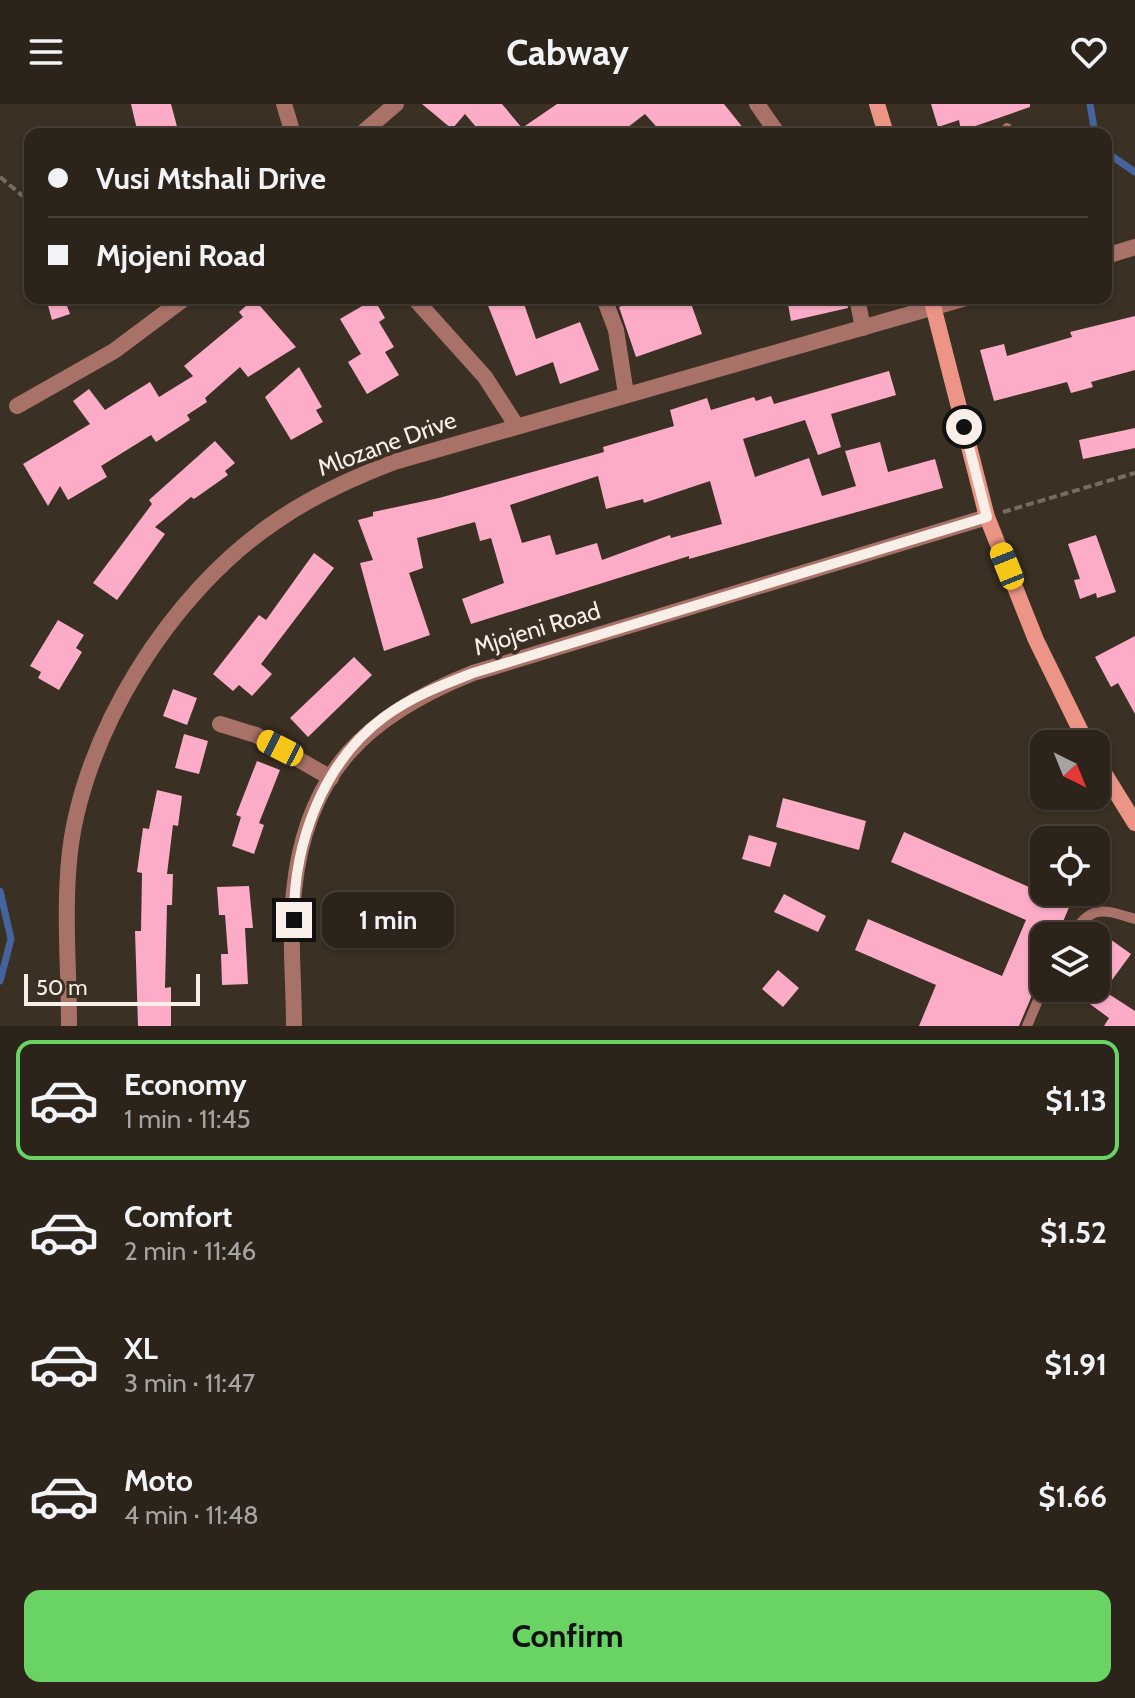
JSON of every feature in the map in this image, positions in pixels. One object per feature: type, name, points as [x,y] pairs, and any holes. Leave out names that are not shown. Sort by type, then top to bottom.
[{"type":"street","points":[[284,104],[291,128]]},
{"type":"street","points":[[368,128],[396,104]]},
{"type":"street","points":[[757,104],[774,128]]},
{"type":"street","points":[[877,104],[884,128]]},
{"type":"street","points":[[1112,254],[1135,247]]},
{"type":"street","points":[[17,406],[114,351],[177,304]]},
{"type":"street","points":[[419,304],[485,377],[516,425]]},
{"type":"street","points":[[606,304],[616,330],[626,394]]},
{"type":"street","points":[[858,304],[863,328]]},
{"type":"street","name":"Mlozane Drive","points":[[69,1026],[69,861],[89,766],[128,687],[150,651],[231,558],[272,523],[312,498],[394,462],[863,328],[930,304]]},
{"type":"street","points":[[933,304],[987,517],[1036,640],[1080,730]]},
{"type":"street","name":"Mjojeni Road","points":[[294,1026],[294,893],[300,850],[321,794],[345,755],[382,718],[436,688],[473,673],[987,517]]},
{"type":"street","points":[[220,724],[256,735],[331,778]]},
{"type":"street","points":[[1110,783],[1135,823]]},
{"type":"lane","points":[[1083,922],[1091,913],[1102,910],[1135,919]]},
{"type":"lane","points":[[1027,1026],[1037,1002]]},
{"type":"path","points":[[0,177],[24,197]]},
{"type":"path","points":[[987,517],[1135,473]]},
{"type":"building","points":[[131,104],[171,104],[177,128],[137,128]]},
{"type":"building","points":[[422,104],[502,104],[522,128],[477,128],[465,114],[451,128]]},
{"type":"building","points":[[557,104],[724,104],[743,128],[658,128],[645,114],[627,128],[522,128]]},
{"type":"building","points":[[931,104],[1030,104],[1030,107],[970,128],[960,128],[959,120],[938,127]]},
{"type":"building","points":[[48,304],[66,304],[70,314],[52,320]]},
{"type":"building","points":[[248,304],[258,304],[296,347],[248,377],[240,367],[205,398],[207,402],[187,415],[190,420],[156,442],[151,435],[101,466],[107,477],[68,500],[60,486],[48,506],[23,464],[90,424],[73,401],[89,389],[105,410],[150,382],[159,397],[193,376],[184,366],[243,317],[239,312]]},
{"type":"building","points":[[366,304],[377,304],[385,318],[379,322],[394,347],[385,352],[399,375],[367,394],[348,362],[361,354],[340,319]]},
{"type":"building","points":[[487,304],[524,304],[536,339],[580,322],[599,370],[560,384],[553,362],[516,376]]},
{"type":"building","points":[[626,304],[691,304],[702,334],[636,357],[619,307]]},
{"type":"building","points":[[788,304],[847,304],[848,308],[791,321]]},
{"type":"building","points":[[1135,316],[1135,370],[1091,382],[1093,387],[1071,393],[1067,382],[994,401],[980,350],[1004,344],[1007,356],[1072,337],[1070,332]]},
{"type":"building","points":[[299,367],[322,407],[316,410],[323,422],[291,440],[265,397]]},
{"type":"building","points":[[889,371],[896,395],[831,414],[841,447],[818,455],[805,420],[743,439],[755,477],[809,458],[822,496],[856,486],[845,451],[880,442],[888,472],[935,459],[943,488],[689,559],[689,556],[471,624],[462,599],[504,583],[491,538],[480,541],[475,522],[417,538],[423,568],[409,573],[430,635],[384,651],[360,563],[373,560],[358,520],[373,516],[373,512],[439,498],[604,452],[603,447],[674,426],[670,410],[707,398],[711,410],[754,397],[756,401],[771,396],[774,404]],"holes":[[[598,476],[606,509],[643,499],[644,503],[710,481],[722,524],[671,538],[670,535],[602,560],[597,543],[556,555],[550,535],[522,543],[510,505]]]},
{"type":"building","points":[[1135,428],[1135,448],[1083,459],[1079,440]]},
{"type":"building","points":[[215,441],[235,463],[225,471],[228,475],[194,499],[191,497],[155,527],[165,534],[117,600],[93,583],[152,504],[149,500]]},
{"type":"building","points":[[1096,535],[1116,592],[1097,598],[1096,593],[1080,599],[1074,580],[1080,579],[1068,544]]},
{"type":"building","points":[[314,553],[334,568],[261,664],[272,674],[252,696],[239,685],[233,691],[213,674],[259,615],[266,620]]},
{"type":"building","points":[[58,620],[84,635],[76,648],[82,652],[59,690],[38,678],[41,672],[30,666]]},
{"type":"building","points":[[1135,636],[1135,714],[1118,683],[1111,687],[1095,657]]},
{"type":"building","points":[[354,657],[372,675],[308,737],[290,718]]},
{"type":"building","points":[[173,689],[197,698],[187,725],[163,716]]},
{"type":"building","points":[[184,734],[208,741],[199,774],[175,768]]},
{"type":"building","points":[[257,761],[280,770],[259,823],[264,825],[254,854],[232,846],[241,817],[236,815]]},
{"type":"building","points":[[157,790],[182,796],[178,826],[173,825],[167,874],[173,874],[172,905],[167,905],[165,988],[171,987],[171,1026],[138,1026],[135,931],[141,931],[142,873],[137,872],[143,828],[149,829]]},
{"type":"building","points":[[783,798],[866,821],[859,850],[776,827]]},
{"type":"building","points":[[904,832],[1030,887],[1030,906],[1070,906],[1063,922],[1030,922],[1030,1000],[1019,1026],[919,1026],[936,985],[855,950],[868,919],[1002,976],[1026,920],[891,862]]},
{"type":"building","points":[[749,835],[777,843],[770,867],[742,859]]},
{"type":"building","points":[[249,886],[253,928],[245,928],[248,984],[222,985],[221,954],[228,954],[225,915],[219,915],[217,887]]},
{"type":"building","points":[[784,894],[826,916],[818,932],[774,912]]},
{"type":"building","points":[[1110,939],[1131,954],[1110,983]]},
{"type":"building","points":[[778,970],[799,988],[783,1007],[762,989]]},
{"type":"building","points":[[1110,995],[1135,1011],[1135,1026],[1104,1026],[1109,1018],[1087,1002],[1110,1002]]},
{"type":"waterway","points":[[1090,104],[1094,128]]},
{"type":"waterway","points":[[1112,156],[1135,172]]},
{"type":"waterway","points":[[0,891],[11,939],[0,981]]},
{"type":"route","points":[[294,920],[300,850],[321,794],[345,755],[382,718],[423,693],[473,673],[987,517],[964,427]]}]
